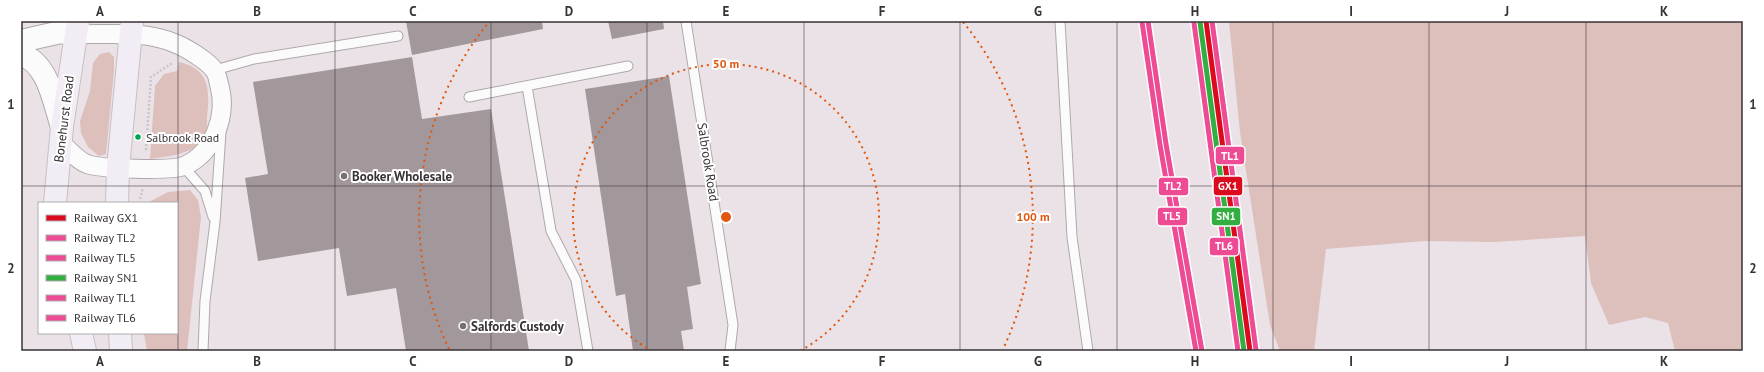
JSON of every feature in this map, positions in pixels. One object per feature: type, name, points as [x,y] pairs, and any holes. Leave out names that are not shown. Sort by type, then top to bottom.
[{"type":"main road","name":"Bonehurst Road","points":[[55,202],[61,135],[77,28]]},
{"type":"main road","points":[[116,202],[131,28]]},
{"type":"main road","points":[[81,334],[85,351]]},
{"type":"main road","points":[[120,334],[121,351]]},
{"type":"street","points":[[21,41],[77,28],[131,28],[146,35],[174,43],[193,53],[215,70],[221,92],[222,110],[212,142],[204,152],[183,166],[146,169],[118,168],[86,164],[61,135],[42,71],[29,58],[21,56]]},
{"type":"lane","name":"Salbrook Road","points":[[686,21],[733,325],[730,351]]},
{"type":"lane","points":[[1060,21],[1072,237],[1088,351]]},
{"type":"lane","points":[[215,70],[254,59],[398,36]]},
{"type":"lane","points":[[469,97],[628,66]]},
{"type":"lane","points":[[527,86],[552,231],[576,280],[588,351]]},
{"type":"lane","points":[[203,351],[204,301],[215,222],[222,110]]},
{"type":"lane","points":[[183,166],[205,191],[215,222]]},
{"type":"path","points":[[138,202],[144,187],[146,169],[151,77],[172,65],[174,43]]},
{"type":"path","points":[[147,134],[195,138],[204,152]]},
{"type":"shaded area","points":[[1229,21],[1743,21],[1743,351],[1675,351],[1668,323],[1645,317],[1609,325],[1591,283],[1585,236],[1494,242],[1425,241],[1326,249],[1314,351],[1280,351],[1270,325],[1240,132]]},
{"type":"shaded area","points":[[109,52],[114,57],[114,70],[106,154],[99,156],[88,147],[81,133],[80,121],[90,91],[93,63],[100,54]]},
{"type":"shaded area","points":[[179,62],[189,65],[197,70],[206,82],[208,98],[206,133],[204,139],[197,146],[185,152],[150,159],[155,86],[164,74],[177,71]]},
{"type":"shaded area","points":[[190,190],[198,200],[201,217],[187,351],[147,351],[144,334],[178,334],[178,202],[149,202],[168,192]]},
{"type":"building","points":[[406,21],[542,21],[543,29],[412,55]]},
{"type":"building","points":[[608,21],[663,21],[664,29],[612,39]]},
{"type":"building","name":"Booker Wholesale","points":[[412,57],[422,119],[491,109],[529,351],[406,351],[396,288],[347,296],[339,248],[258,261],[245,178],[268,174],[253,82]]},
{"type":"building","points":[[669,76],[701,284],[687,287],[693,329],[681,331],[684,351],[633,351],[625,294],[616,296],[585,89]]},
{"type":"rail line","name":"TL2","points":[[1148,21],[1166,144],[1202,351]]},
{"type":"rail line","name":"GX1","points":[[1206,21],[1250,351]]},
{"type":"rail line","name":"TL1","points":[[1212,21],[1256,350]]},
{"type":"rail line","name":"TL5","points":[[1142,22],[1160,145],[1196,351]]},
{"type":"rail line","name":"SN1","points":[[1200,22],[1244,351]]},
{"type":"rail line","name":"TL6","points":[[1194,23],[1238,351]]},
{"type":"place","name":"Salbrook Road","points":[[138,137]]},
{"type":"place","name":"Booker Wholesale","points":[[344,176]]},
{"type":"place","name":"Salfords Custody","points":[[463,326]]}]
